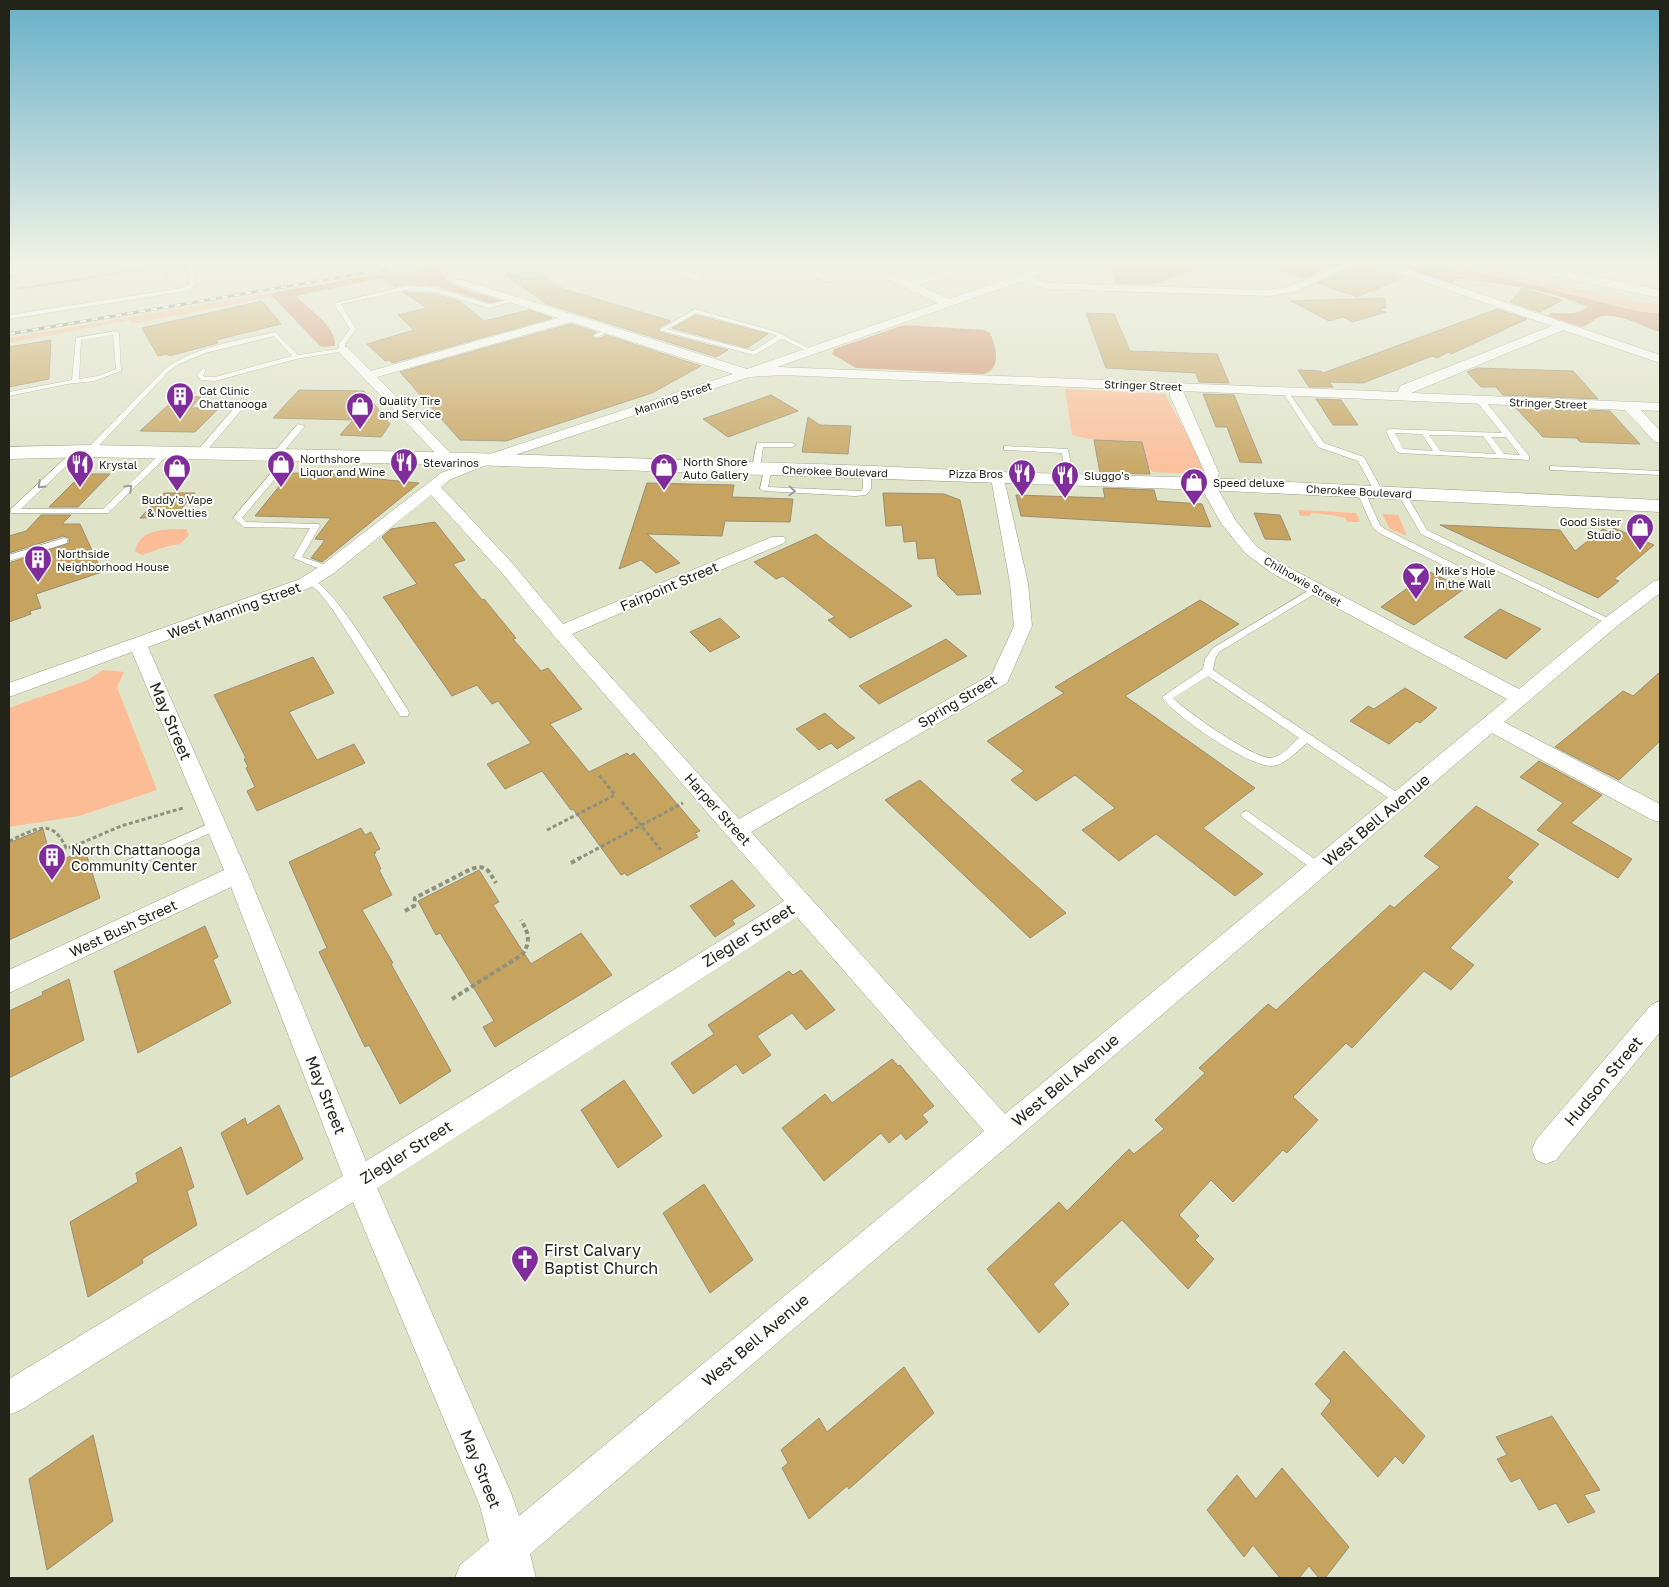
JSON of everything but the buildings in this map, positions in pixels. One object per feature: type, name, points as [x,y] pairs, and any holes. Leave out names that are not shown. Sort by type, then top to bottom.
[{"type":"main road","name":"Cherokee Boulevard","points":[[9,454],[83,451],[488,459],[1207,484],[1660,506]]},
{"type":"street","points":[[368,376],[497,339]]},
{"type":"street","name":"Stringer Street","points":[[637,339],[734,370],[748,372],[782,371],[1176,386],[1660,407]]},
{"type":"street","name":"Manning Street","points":[[488,459],[845,339]]},
{"type":"street","points":[[1403,396],[1405,389],[1529,339]]},
{"type":"street","points":[[1600,339],[1660,360]]},
{"type":"street","points":[[343,350],[448,458]]},
{"type":"street","name":"Chilhowie Street","points":[[1176,386],[1177,396],[1212,473],[1207,484],[1229,523],[1251,550],[1278,569],[1520,698]]},
{"type":"street","points":[[1629,406],[1660,439]]},
{"type":"street","name":"West Manning Street","points":[[9,690],[279,595],[310,581],[328,569],[446,476],[488,459]]},
{"type":"street","name":"Spring Street","points":[[737,830],[1000,678],[1023,626],[1019,583],[998,478]]},
{"type":"street","name":"Harper Street","points":[[432,487],[508,568],[560,632],[1003,1132]]},
{"type":"street","name":"Fairpoint Street","points":[[560,632],[778,540]]},
{"type":"street","name":"West Bell Avenue","points":[[473,1578],[513,1563],[1003,1132],[1492,724],[1520,698],[1611,622],[1660,585]]},
{"type":"street","name":"May Street","points":[[138,644],[237,874],[360,1181],[498,1506],[513,1563]]},
{"type":"street","points":[[1492,724],[1660,814]]},
{"type":"street","name":"West Bush Street","points":[[9,982],[237,874]]},
{"type":"street","name":"Ziegler Street","points":[[9,1398],[360,1181],[800,902]]},
{"type":"street","name":"Hudson Street","points":[[1546,1150],[1660,1013]]},
{"type":"lane","points":[[75,382],[78,339]]},
{"type":"lane","points":[[9,394],[75,382],[94,381],[109,376],[119,370],[116,339]]},
{"type":"lane","points":[[166,453],[105,511],[14,511],[83,451],[174,363],[188,356],[254,339]]},
{"type":"lane","points":[[279,339],[296,357]]},
{"type":"lane","points":[[202,370],[200,375],[203,379],[215,380],[296,357],[343,350],[342,344],[346,339]]},
{"type":"lane","points":[[698,339],[754,353],[777,339]]},
{"type":"lane","points":[[788,339],[811,351]]},
{"type":"lane","points":[[1285,391],[1321,445],[1361,459],[1370,492],[1376,526],[1481,581]]},
{"type":"lane","points":[[1480,400],[1508,435],[1526,458],[1400,451],[1390,431],[1508,435]]},
{"type":"lane","points":[[200,453],[245,401]]},
{"type":"lane","points":[[302,426],[237,518],[244,524],[316,526],[297,558],[328,569]]},
{"type":"lane","points":[[1424,432],[1438,453]]},
{"type":"lane","points":[[1485,434],[1502,457]]},
{"type":"lane","points":[[762,468],[760,445],[792,445]]},
{"type":"lane","points":[[1007,448],[1065,451],[1070,480]]},
{"type":"lane","points":[[1553,468],[1660,473]]},
{"type":"lane","points":[[1402,494],[1424,532],[1611,622]]},
{"type":"lane","points":[[9,558],[64,541]]},
{"type":"lane","points":[[310,581],[321,589],[336,608],[404,713]]},
{"type":"lane","points":[[1307,737],[1274,762],[1264,763],[1250,757],[1172,703],[1167,697],[1208,671],[1210,658],[1216,650],[1316,589]]},
{"type":"lane","points":[[1208,671],[1400,800]]},
{"type":"lane","points":[[1247,815],[1319,868]]},
{"type":"lane","points":[[123,867],[215,826]]},
{"type":"path","points":[[547,830],[615,795],[598,774]]},
{"type":"path","points":[[571,862],[688,800]]},
{"type":"path","points":[[622,802],[660,850]]},
{"type":"path","points":[[9,841],[42,827],[48,827],[58,832],[66,848],[72,847],[121,826],[183,808]]},
{"type":"path","points":[[405,911],[414,906],[415,898],[471,869],[481,866],[486,868],[496,883]]},
{"type":"path","points":[[452,999],[522,955],[529,946],[529,932],[521,920]]},
{"type":"shaded area","points":[[9,339],[30,339],[9,343]]},
{"type":"shaded area","points":[[313,339],[334,339],[335,346],[321,347]]},
{"type":"shaded area","points":[[863,339],[992,339],[996,356],[993,367],[984,374],[856,368],[832,354],[834,349]]},
{"type":"shaded area","points":[[1065,389],[1165,394],[1207,472],[1199,471],[1196,474],[1153,472],[1149,468],[1142,442],[1094,440],[1072,435]]},
{"type":"shaded area","points":[[1298,510],[1356,513],[1360,522],[1348,522],[1345,518],[1333,515],[1311,513],[1310,516],[1300,516]]},
{"type":"shaded area","points":[[1382,514],[1398,515],[1407,536],[1390,529]]},
{"type":"shaded area","points":[[186,529],[189,535],[180,544],[142,555],[135,551],[138,543],[148,534],[155,531]]},
{"type":"shaded area","points":[[103,670],[124,672],[117,687],[157,790],[79,816],[9,827],[9,708],[88,680]]},
{"type":"place","name":"Cat Clinic Chattanooga","points":[[180,420]]},
{"type":"place","name":"Quality Tire and Service","points":[[360,430]]},
{"type":"place","name":"Stevarinos","points":[[404,486]]},
{"type":"place","name":"Krystal","points":[[80,488]]},
{"type":"place","name":"Northshore Liquor and Wine","points":[[281,488]]},
{"type":"place","name":"North Shore Auto Gallery","points":[[664,491]]},
{"type":"place","name":"Buddy's Vape & Novelties","points":[[177,492]]},
{"type":"place","name":"Pizza Bros","points":[[1022,497]]},
{"type":"place","name":"Sluggo's","points":[[1065,499]]},
{"type":"place","name":"Speed deluxe","points":[[1194,506]]},
{"type":"place","name":"Good Sister Studio","points":[[1640,551]]},
{"type":"place","name":"Northside Neighborhood House","points":[[38,583]]},
{"type":"place","name":"Mike's Hole in the Wall","points":[[1416,600]]},
{"type":"place","name":"North Chattanooga Community Center","points":[[52,881]]},
{"type":"place","name":"First Calvary Baptist Church","points":[[525,1283]]}]
